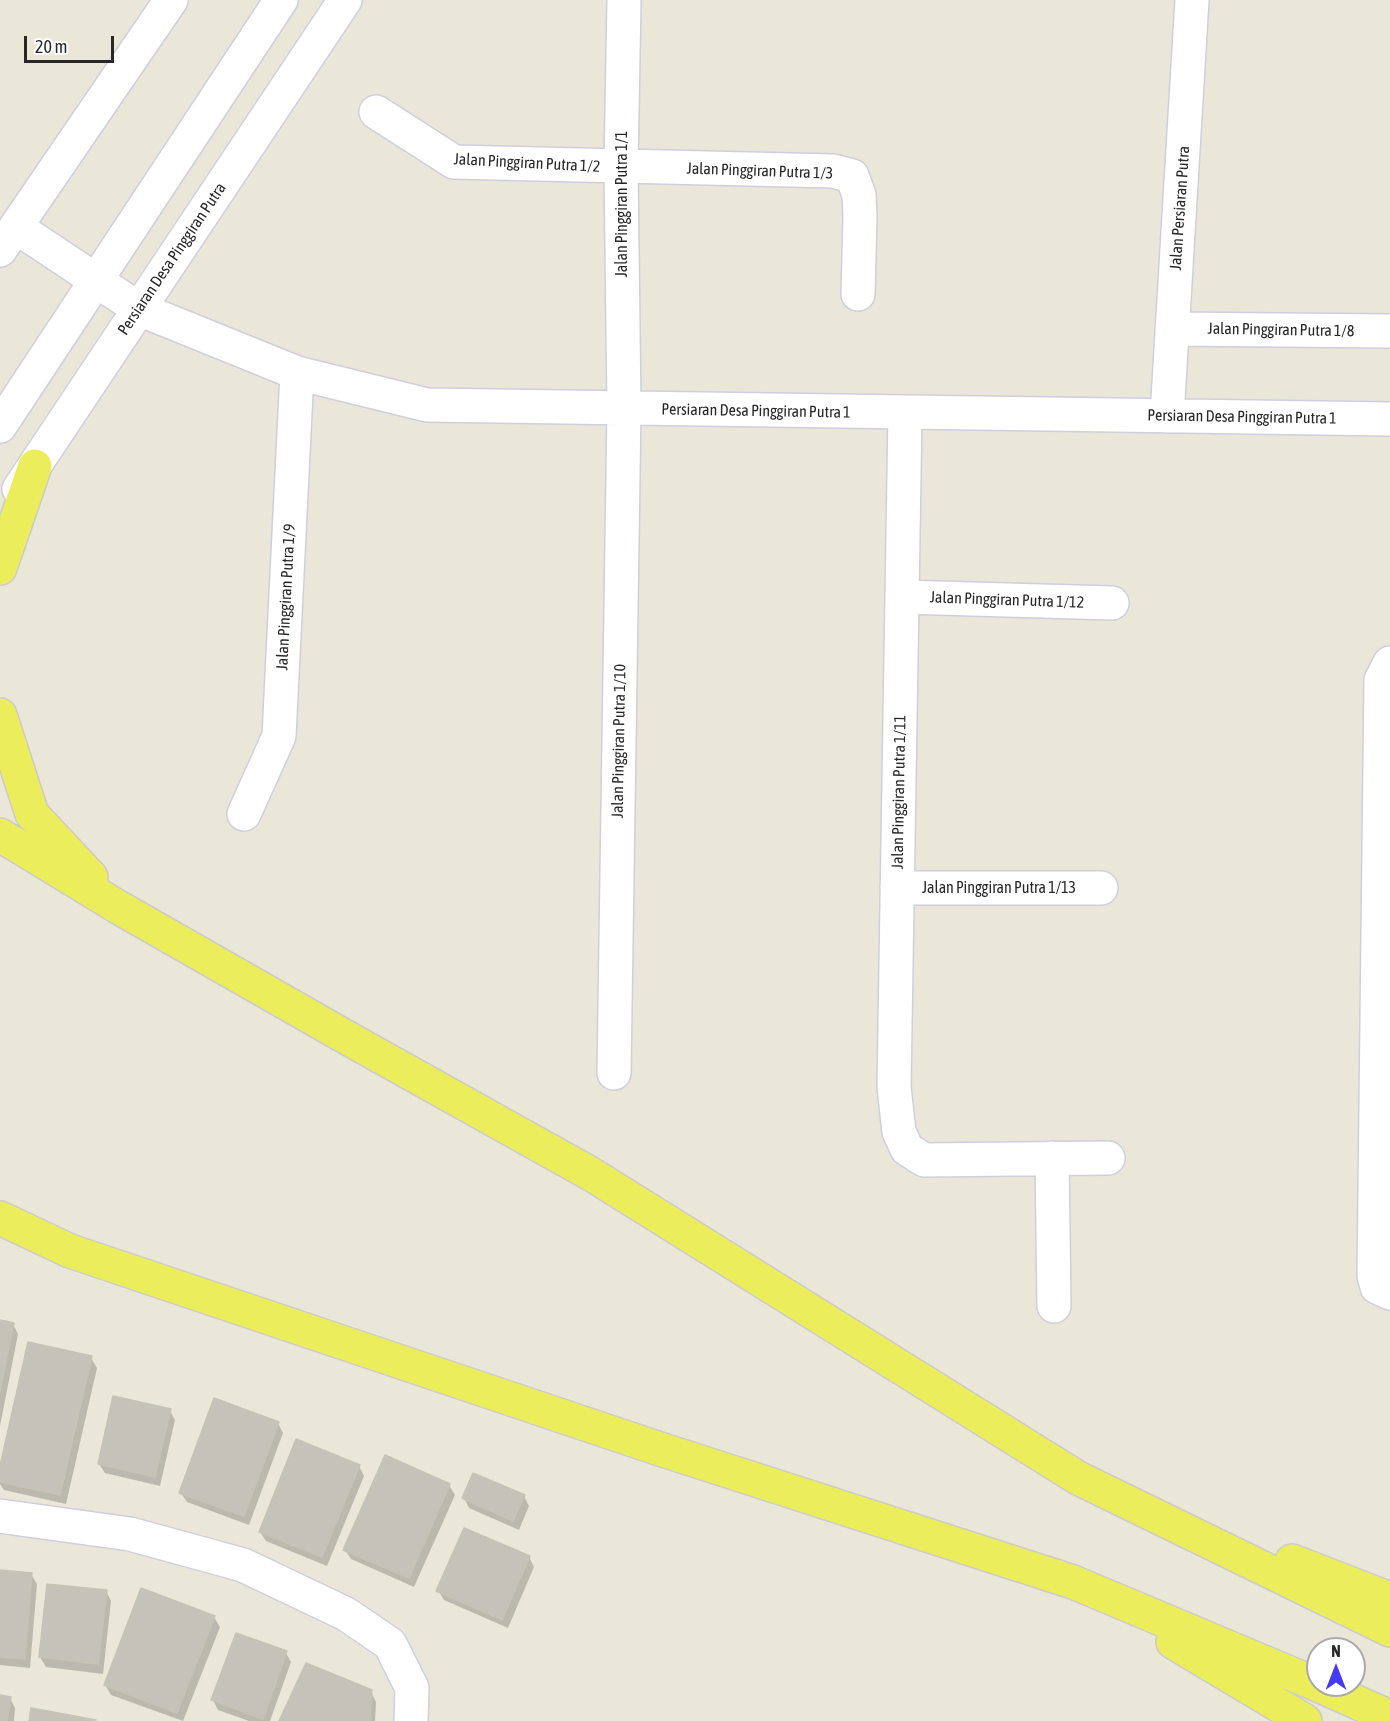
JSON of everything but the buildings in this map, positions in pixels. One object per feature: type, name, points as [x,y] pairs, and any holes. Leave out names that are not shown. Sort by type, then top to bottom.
[{"type":"main road","points":[[0,568],[35,466]]},
{"type":"main road","points":[[0,716],[32,814],[118,907]]},
{"type":"main road","points":[[0,835],[118,907],[591,1174],[1078,1478],[1390,1630]]},
{"type":"main road","points":[[0,1218],[70,1251],[663,1450],[1073,1582],[1306,1680]]},
{"type":"main road","points":[[1078,1478],[1390,1599]]},
{"type":"main road","points":[[1073,1582],[1305,1721]]},
{"type":"main road","points":[[1345,1697],[1390,1717]]},
{"type":"street","points":[[8,238],[171,0]]},
{"type":"street","points":[[0,426],[281,0]]},
{"type":"street","name":"Persiaran Desa Pinggiran Putra","points":[[0,518],[345,0]]},
{"type":"street","name":"Jalan Pinggiran Putra 1/1","points":[[624,0],[621,167],[624,409]]},
{"type":"street","name":"Jalan Persiaran Putra","points":[[1167,416],[1192,0]]},
{"type":"street","name":"Jalan Pinggiran Putra 1/2","points":[[376,112],[454,162],[621,167]]},
{"type":"street","name":"Jalan Pinggiran Putra 1/3","points":[[621,167],[833,171],[852,176],[859,195],[861,217],[858,294]]},
{"type":"street","name":"Persiaran Desa Pinggiran Putra 1","points":[[8,238],[97,280],[139,309],[297,374],[427,405],[1390,419]]},
{"type":"street","name":"Jalan Pinggiran Putra 1/8","points":[[1172,329],[1390,331]]},
{"type":"street","name":"Jalan Pinggiran Putra 1/9","points":[[244,814],[279,736],[297,374]]},
{"type":"street","name":"Jalan Pinggiran Putra 1/10","points":[[614,1073],[624,409]]},
{"type":"street","name":"Jalan Pinggiran Putra 1/11","points":[[905,413],[895,1099],[899,1132],[907,1149],[924,1160],[1052,1158]]},
{"type":"street","name":"Jalan Pinggiran Putra 1/12","points":[[902,597],[1112,603]]},
{"type":"street","points":[[1384,1290],[1374,1276],[1384,965],[1381,681],[1389,663]]},
{"type":"street","name":"Jalan Pinggiran Putra 1/13","points":[[897,888],[1101,888]]},
{"type":"street","points":[[1054,1306],[1052,1158],[1108,1158]]},
{"type":"street","points":[[0,1516],[130,1534],[243,1565],[346,1614],[390,1644],[412,1688],[411,1721]]}]
